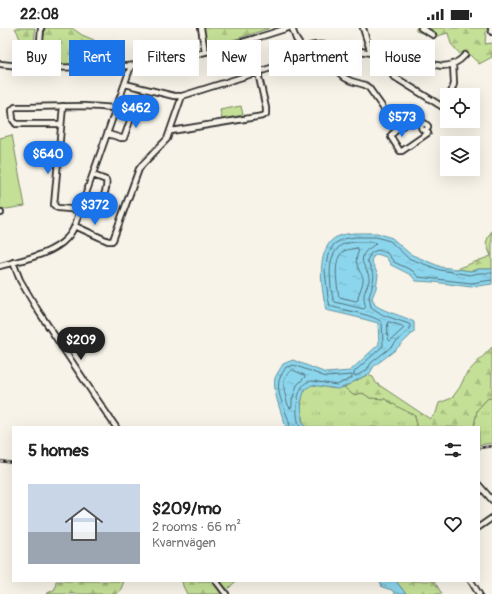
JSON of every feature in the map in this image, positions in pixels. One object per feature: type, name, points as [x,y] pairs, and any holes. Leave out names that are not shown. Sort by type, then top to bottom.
[{"type":"street","points":[[40,40],[41,28]]},
{"type":"street","points":[[201,28],[205,52]]},
{"type":"street","points":[[61,68],[131,66],[154,63],[205,52],[288,28]]},
{"type":"street","points":[[292,28],[297,40]]},
{"type":"street","points":[[363,28],[370,50]]},
{"type":"street","points":[[421,28],[433,35]]},
{"type":"street","points":[[491,28],[492,32]]},
{"type":"street","points":[[435,65],[445,66],[453,64],[465,55]]},
{"type":"street","points":[[0,64],[12,65]]},
{"type":"street","points":[[453,64],[454,84],[453,88]]},
{"type":"street","points":[[0,266],[43,253],[58,246],[66,239],[75,226],[131,66]]},
{"type":"street","points":[[125,84],[174,96],[182,96],[248,76]]},
{"type":"street","points":[[170,131],[263,116],[266,114],[266,108],[259,76]]},
{"type":"street","points":[[343,76],[369,88],[398,129]]},
{"type":"street","points":[[393,76],[440,105]]},
{"type":"street","points":[[75,226],[108,241],[113,240],[139,169],[167,139],[182,96]]},
{"type":"street","points":[[63,106],[54,205],[58,208],[81,210]]},
{"type":"street","points":[[61,124],[16,124],[13,120],[12,109],[15,107],[102,107],[129,113],[131,119],[124,138],[108,134]]},
{"type":"street","points":[[423,123],[416,119],[412,120],[398,129],[391,135],[391,137],[400,151],[402,151],[428,133]]},
{"type":"street","points":[[84,201],[96,205],[99,204],[107,186],[107,182],[105,180],[93,175]]},
{"type":"street","points":[[13,262],[20,280],[37,309],[115,426]]},
{"type":"street","points":[[480,486],[492,500]]},
{"type":"street","points":[[480,526],[492,518]]},
{"type":"street","points":[[217,582],[226,594]]},
{"type":"street","points":[[472,582],[479,594]]},
{"type":"green space","points":[[15,28],[35,28],[35,40],[20,40]]},
{"type":"green space","points":[[45,28],[72,28],[82,35],[94,40],[69,40],[69,65],[61,65],[61,40],[43,40]]},
{"type":"green space","points":[[204,28],[270,28],[233,40],[207,40],[207,45],[204,35]]},
{"type":"green space","points":[[416,28],[488,28],[486,32],[485,44],[492,43],[492,57],[479,64],[470,55],[461,55],[451,44],[448,33],[434,37],[416,31]]},
{"type":"green space","points":[[241,106],[243,115],[222,119],[220,110]]},
{"type":"green space","points":[[12,135],[25,206],[0,210],[0,138]]},
{"type":"green space","points":[[492,231],[492,269],[479,269],[471,271],[456,269],[491,256],[486,243]]},
{"type":"green space","points":[[492,347],[492,398],[488,398],[477,410],[474,426],[416,426],[415,416],[385,399],[370,398],[363,393],[353,395],[344,387],[367,375],[373,377],[376,383],[430,419],[436,413],[439,403],[452,398],[460,387],[466,374]]},
{"type":"green space","points":[[310,385],[335,389],[344,387],[353,395],[363,393],[370,398],[385,399],[415,416],[416,426],[304,426],[301,414],[301,402],[305,389]]},
{"type":"green space","points":[[488,398],[492,398],[492,443],[480,445],[480,426],[474,426],[477,410]]},
{"type":"green space","points":[[56,582],[124,582],[117,594],[46,594],[55,589]]},
{"type":"green space","points":[[182,582],[235,582],[227,590],[218,594],[187,594]]},
{"type":"green space","points":[[397,582],[435,582],[442,594],[406,594]]},
{"type":"water","points":[[354,233],[377,233],[392,238],[410,254],[441,267],[471,271],[479,269],[492,269],[492,284],[471,287],[416,281],[411,275],[391,265],[386,257],[377,254],[374,256],[371,260],[378,275],[376,288],[372,298],[375,305],[414,322],[414,332],[394,351],[374,366],[370,373],[344,387],[338,389],[312,385],[305,389],[301,402],[302,420],[305,426],[286,426],[274,383],[275,378],[283,364],[293,360],[326,373],[350,371],[379,344],[378,323],[326,310],[321,274],[323,256],[331,241],[342,235]]},
{"type":"water","points":[[380,582],[397,582],[406,594],[395,594],[392,590],[382,587]]},
{"type":"railway","points":[[480,448],[492,446]]},
{"type":"railway","points":[[0,461],[12,463]]}]
